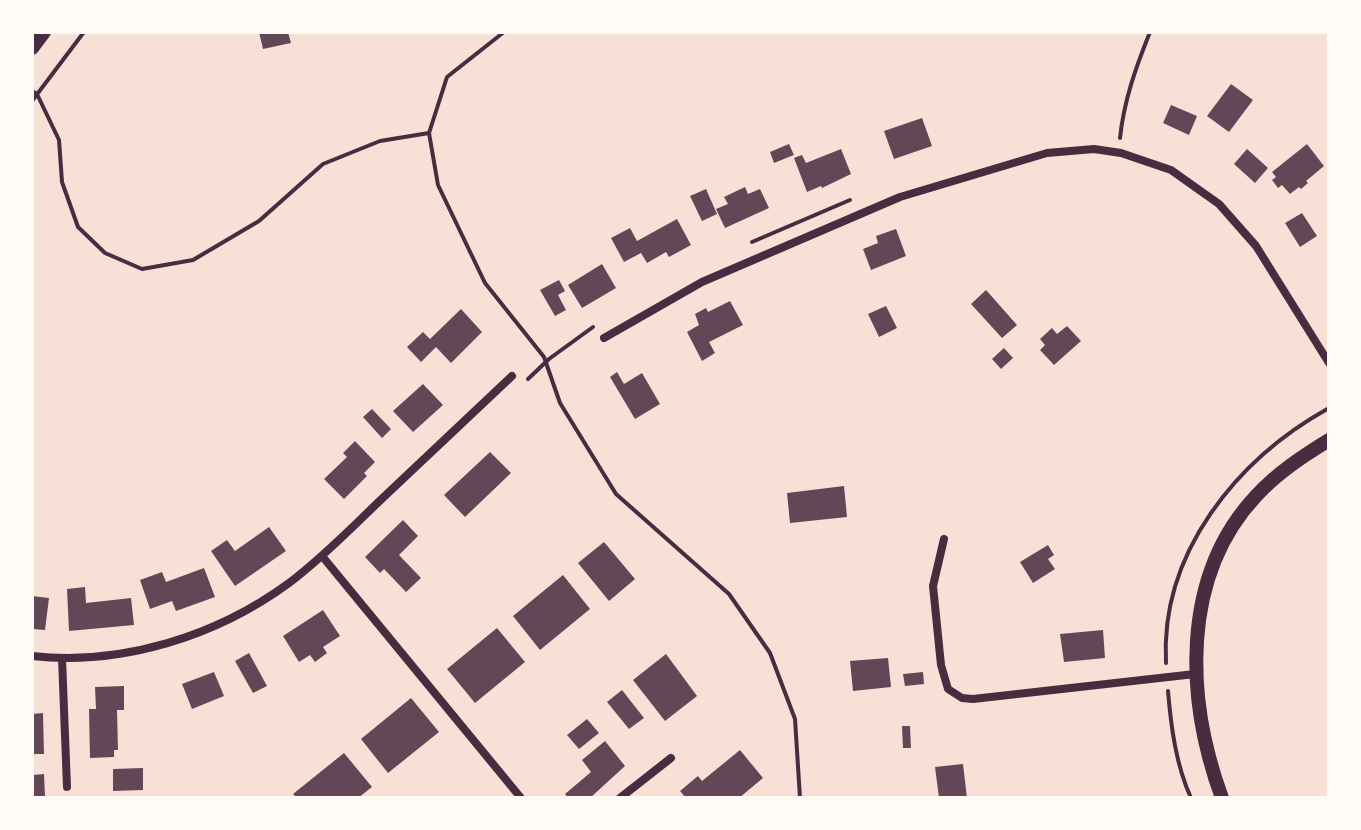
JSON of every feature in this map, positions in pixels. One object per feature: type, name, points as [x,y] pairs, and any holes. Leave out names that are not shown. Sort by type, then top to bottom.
[{"type":"street","points":[[33,45],[44,32]]},
{"type":"street","points":[[604,338],[702,282],[900,197],[1047,153],[1094,149],[1121,153],[1171,170],[1219,204],[1256,246],[1329,363]]},
{"type":"street","points":[[32,656],[62,658],[123,653],[204,630],[233,618],[262,601],[322,556],[512,376]]},
{"type":"street","points":[[1222,798],[1208,757],[1195,674],[1197,633],[1205,590],[1222,545],[1255,496],[1297,460],[1329,440]]},
{"type":"street","points":[[944,539],[933,586],[941,665],[948,689],[955,695],[973,699],[1195,674]]},
{"type":"street","points":[[322,556],[521,798]]},
{"type":"street","points":[[62,658],[67,787]]},
{"type":"street","points":[[620,798],[671,758]]},
{"type":"path","points":[[32,101],[34,92],[84,32]]},
{"type":"path","points":[[504,32],[447,77],[429,133],[438,185],[485,283],[546,362],[560,403],[616,494],[729,594],[770,653],[795,719],[800,798]]},
{"type":"path","points":[[1108,137],[1120,138],[1123,111],[1150,32]]},
{"type":"path","points":[[72,36],[78,41]]},
{"type":"path","points":[[34,92],[59,140],[62,182],[78,227],[105,253],[142,269],[193,260],[259,221],[323,164],[380,141],[429,133]]},
{"type":"path","points":[[752,242],[856,197]]},
{"type":"path","points":[[512,376],[522,385],[546,362],[599,323]]},
{"type":"building","points":[[259,32],[288,32],[291,43],[263,49]]},
{"type":"building","points":[[1231,84],[1253,100],[1229,132],[1207,116]]},
{"type":"building","points":[[1171,105],[1197,116],[1189,135],[1163,123]]},
{"type":"building","points":[[922,118],[932,146],[894,159],[884,131]]},
{"type":"building","points":[[789,144],[794,155],[774,163],[770,152]]},
{"type":"building","points":[[1307,144],[1324,166],[1301,189],[1299,187],[1290,194],[1282,185],[1278,188],[1272,180],[1276,177],[1272,172]]},
{"type":"building","points":[[841,149],[851,174],[807,192],[794,158],[802,155],[806,163]]},
{"type":"building","points":[[1247,149],[1268,168],[1255,183],[1234,164]]},
{"type":"building","points":[[745,187],[748,194],[760,189],[769,208],[725,228],[716,209],[728,204],[724,197]]},
{"type":"building","points":[[706,189],[717,214],[702,221],[690,196]]},
{"type":"building","points":[[1302,213],[1317,236],[1300,247],[1285,223]]},
{"type":"building","points":[[677,219],[691,245],[669,257],[666,252],[647,263],[641,253],[624,262],[611,238],[630,228],[637,241]]},
{"type":"building","points":[[896,229],[906,256],[871,270],[863,249],[878,243],[876,236]]},
{"type":"building","points":[[602,264],[616,288],[582,308],[568,285]]},
{"type":"building","points":[[559,280],[565,291],[558,295],[566,310],[555,316],[540,290]]},
{"type":"building","points":[[986,290],[1017,325],[1002,338],[971,304]]},
{"type":"building","points":[[730,301],[743,325],[709,342],[715,353],[702,361],[687,332],[699,325],[695,314],[706,308],[708,312]]},
{"type":"building","points":[[886,306],[897,328],[879,337],[868,314]]},
{"type":"building","points":[[461,309],[482,332],[451,363],[436,347],[421,362],[407,347],[423,332],[430,339]]},
{"type":"building","points":[[1067,326],[1081,341],[1054,365],[1040,350],[1045,345],[1040,339],[1052,328],[1057,334]]},
{"type":"building","points":[[1004,348],[1013,358],[1001,369],[992,359]]},
{"type":"building","points":[[617,372],[624,384],[642,373],[660,404],[635,419],[610,377]]},
{"type":"building","points":[[423,384],[443,405],[413,432],[393,411]]},
{"type":"building","points":[[372,409],[391,429],[382,438],[363,417]]},
{"type":"building","points":[[355,441],[375,462],[364,473],[367,476],[344,499],[324,479],[347,457],[343,453]]},
{"type":"building","points":[[490,452],[511,473],[465,517],[444,495]]},
{"type":"building","points":[[844,486],[847,517],[790,523],[787,493]]},
{"type":"building","points":[[403,520],[418,536],[399,555],[421,578],[406,592],[384,569],[380,573],[365,557]]},
{"type":"building","points":[[269,527],[286,551],[235,586],[211,551],[227,540],[235,551]]},
{"type":"building","points":[[604,542],[635,579],[609,601],[578,563]]},
{"type":"building","points":[[1048,545],[1054,555],[1048,559],[1055,569],[1033,583],[1020,562]]},
{"type":"building","points":[[204,568],[215,597],[176,611],[172,601],[150,609],[140,580],[162,572],[166,582]]},
{"type":"building","points":[[563,575],[590,609],[540,650],[513,616]]},
{"type":"building","points":[[85,587],[86,603],[131,598],[134,625],[69,631],[67,589]]},
{"type":"building","points":[[32,596],[49,598],[45,630],[32,629]]},
{"type":"building","points":[[323,610],[340,636],[323,647],[327,653],[315,662],[310,655],[299,662],[283,636]]},
{"type":"building","points":[[497,628],[525,662],[475,703],[447,669]]},
{"type":"building","points":[[1103,630],[1105,658],[1064,662],[1060,634]]},
{"type":"building","points":[[249,653],[267,686],[253,693],[235,661]]},
{"type":"building","points":[[666,654],[697,696],[665,721],[633,680]]},
{"type":"building","points":[[888,658],[891,687],[853,691],[850,661]]},
{"type":"building","points":[[214,672],[224,696],[192,709],[182,684]]},
{"type":"building","points":[[923,672],[924,684],[905,686],[903,674]]},
{"type":"building","points":[[124,686],[124,710],[117,710],[118,750],[114,750],[114,757],[90,758],[89,709],[96,709],[95,687]]},
{"type":"building","points":[[622,690],[644,718],[629,729],[607,702]]},
{"type":"building","points":[[411,698],[439,732],[388,773],[361,739]]},
{"type":"building","points":[[43,713],[44,754],[32,754],[32,714]]},
{"type":"building","points":[[587,719],[599,733],[579,749],[567,735]]},
{"type":"building","points":[[902,726],[910,726],[911,748],[903,748]]},
{"type":"building","points":[[605,741],[625,766],[590,798],[568,798],[565,794],[591,772],[582,760]]},
{"type":"building","points":[[740,750],[763,778],[739,798],[686,798],[680,791],[698,776],[702,781]]},
{"type":"building","points":[[344,753],[372,787],[358,798],[297,798],[293,794]]},
{"type":"building","points":[[963,764],[967,798],[939,798],[935,767]]},
{"type":"building","points":[[143,768],[143,790],[113,791],[113,769]]},
{"type":"building","points":[[44,774],[45,796],[32,796],[32,775]]}]
